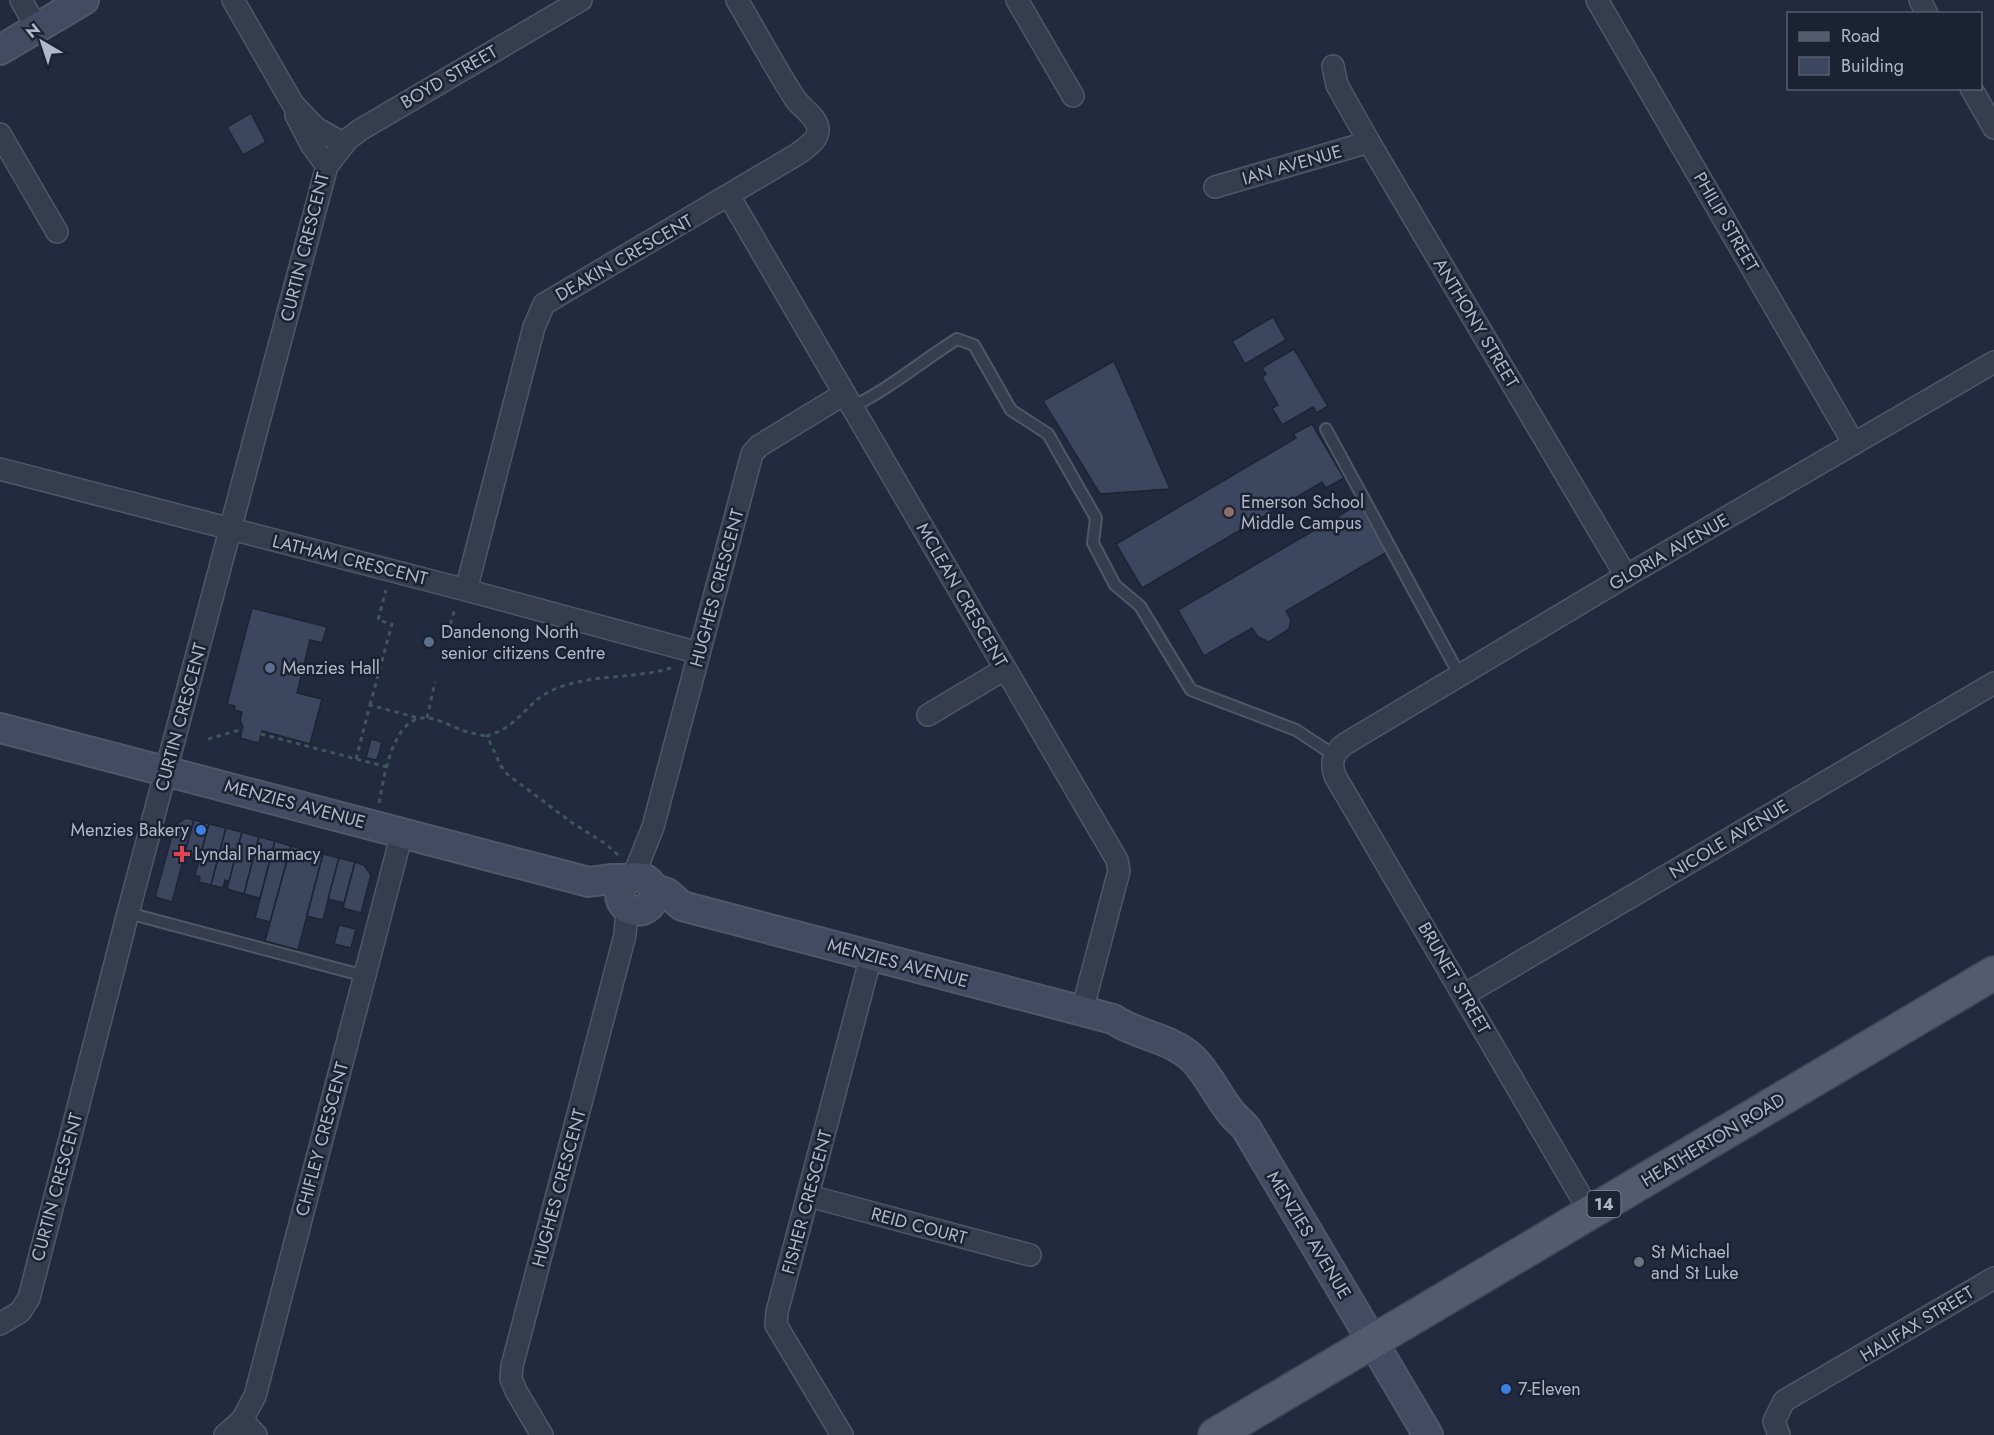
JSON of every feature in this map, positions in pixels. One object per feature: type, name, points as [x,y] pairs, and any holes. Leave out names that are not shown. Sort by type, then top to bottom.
[{"type":"main road","name":"HEATHERTON ROAD","points":[[1215,1435],[1994,974]]},
{"type":"street","points":[[21,0],[37,28]]},
{"type":"street","points":[[0,50],[84,0]]},
{"type":"street","name":"CURTIN CRESCENT","points":[[233,0],[293,104],[315,128],[344,144]]},
{"type":"street","name":"BOYD STREET","points":[[327,166],[344,144],[360,130],[581,0]]},
{"type":"street","name":"DEAKIN CRESCENT","points":[[460,599],[534,327],[544,304],[805,149],[818,131],[814,119],[795,100],[737,0]]},
{"type":"street","points":[[1017,0],[1073,96]]},
{"type":"street","name":"PHILIP STREET","points":[[1597,0],[1854,444]]},
{"type":"street","name":"ANTHONY STREET","points":[[1333,66],[1337,85],[1369,142],[1626,576]]},
{"type":"street","points":[[1972,90],[1994,128]]},
{"type":"street","name":"CURTIN CRESCENT","points":[[0,1324],[20,1312],[29,1298],[128,913],[327,166],[296,117],[293,104]]},
{"type":"street","points":[[0,134],[57,232]]},
{"type":"street","name":"IAN AVENUE","points":[[1215,188],[1369,142]]},
{"type":"street","name":"MCLEAN CRESCENT","points":[[729,196],[1117,860],[1119,871],[1082,1011]]},
{"type":"street","name":"GLORIA AVENUE","points":[[1339,749],[1626,576],[1994,362]]},
{"type":"street","name":"HUGHES CRESCENT","points":[[542,1435],[516,1391],[511,1379],[512,1366],[752,454],[759,447],[848,400]]},
{"type":"street","name":"LATHAM CRESCENT","points":[[0,469],[230,530],[460,599],[699,653]]},
{"type":"street","points":[[928,715],[1005,669]]},
{"type":"street","name":"NICOLE AVENUE","points":[[1464,995],[1994,683]]},
{"type":"street","name":"MENZIES AVENUE","points":[[0,728],[589,882],[606,895],[667,893],[682,906],[1113,1019],[1126,1028],[1166,1040],[1191,1057],[1229,1110],[1246,1128],[1428,1435]]},
{"type":"street","name":"BRUNET STREET","points":[[1339,749],[1332,768],[1335,776],[1590,1212]]},
{"type":"street","name":"CHIFLEY CRESCENT","points":[[225,1435],[249,1428],[255,1396],[402,833]]},
{"type":"street","name":"FISHER CRESCENT","points":[[842,1435],[776,1325],[777,1312],[871,956]]},
{"type":"street","name":"REID COURT","points":[[809,1196],[1030,1255]]},
{"type":"street","name":"HALIFAX STREET","points":[[1779,1435],[1774,1421],[1784,1401],[1994,1278]]},
{"type":"lane","points":[[848,400],[872,397],[957,339],[974,345],[1011,410],[1048,434],[1096,518],[1093,543],[1115,585],[1140,606],[1191,690],[1339,749]]},
{"type":"lane","points":[[1326,429],[1460,676]]},
{"type":"lane","points":[[128,913],[365,976]]},
{"type":"path","points":[[356,759],[392,624],[378,620],[386,590]]},
{"type":"path","points":[[448,633],[460,599]]},
{"type":"path","points":[[378,808],[396,739],[415,720],[427,718],[487,736],[506,728],[536,699],[560,687],[606,677],[651,673],[671,668]]},
{"type":"path","points":[[427,718],[435,682]]},
{"type":"path","points":[[370,705],[420,719]]},
{"type":"path","points":[[208,739],[243,729]]},
{"type":"path","points":[[261,734],[387,767]]},
{"type":"path","points":[[487,736],[507,774],[571,822],[606,844],[635,895]]},
{"type":"building","points":[[251,113],[266,142],[243,155],[227,127]]},
{"type":"building","points":[[1273,317],[1286,340],[1245,364],[1232,341]]},
{"type":"building","points":[[1294,349],[1328,406],[1317,413],[1313,407],[1282,425],[1272,408],[1278,405],[1262,377],[1266,374],[1262,368]]},
{"type":"building","points":[[1114,361],[1170,489],[1100,494],[1043,401]]},
{"type":"building","points":[[1312,424],[1344,478],[1326,488],[1322,482],[1142,588],[1116,544],[1296,438],[1293,434]]},
{"type":"building","points":[[1359,504],[1387,552],[1286,611],[1291,620],[1289,629],[1269,642],[1258,637],[1252,628],[1204,656],[1178,610]]},
{"type":"building","name":"Menzies Hall","points":[[252,608],[327,627],[322,643],[310,640],[297,693],[322,699],[310,744],[262,731],[259,743],[240,738],[243,727],[240,720],[242,712],[234,710],[235,706],[227,704]]},
{"type":"building","points":[[371,739],[382,742],[377,760],[366,758]]},
{"type":"building","points":[[186,818],[194,820],[172,902],[155,897],[175,825]]},
{"type":"building","points":[[194,820],[209,824],[200,856],[185,852]]},
{"type":"building","points":[[209,824],[226,828],[211,885],[199,882],[200,877],[195,875]]},
{"type":"building","points":[[226,828],[242,832],[229,882],[225,880],[223,888],[211,885]]},
{"type":"building","points":[[242,832],[259,837],[244,894],[227,889]]},
{"type":"building","points":[[259,837],[275,841],[260,898],[244,894]]},
{"type":"building","points":[[275,841],[291,846],[270,922],[255,918]]},
{"type":"building","points":[[291,846],[323,854],[298,950],[265,941]]},
{"type":"building","points":[[323,854],[339,858],[323,920],[307,916]]},
{"type":"building","points":[[339,858],[355,862],[344,903],[328,899]]},
{"type":"building","points":[[355,862],[364,865],[371,875],[361,913],[343,908]]},
{"type":"building","points":[[339,925],[356,929],[351,948],[334,944]]},
{"type":"place","name":"Emerson School Middle Campus","points":[[1229,512]]},
{"type":"place","name":"Dandenong North senior citizens Centre","points":[[429,642]]},
{"type":"place","name":"Menzies Hall","points":[[270,668]]},
{"type":"place","name":"Menzies Bakery","points":[[201,830]]},
{"type":"place","name":"Lyndal Pharmacy","points":[[182,854]]},
{"type":"place","name":"St Michael and St Luke","points":[[1639,1262]]},
{"type":"place","name":"7-Eleven","points":[[1506,1389]]}]
